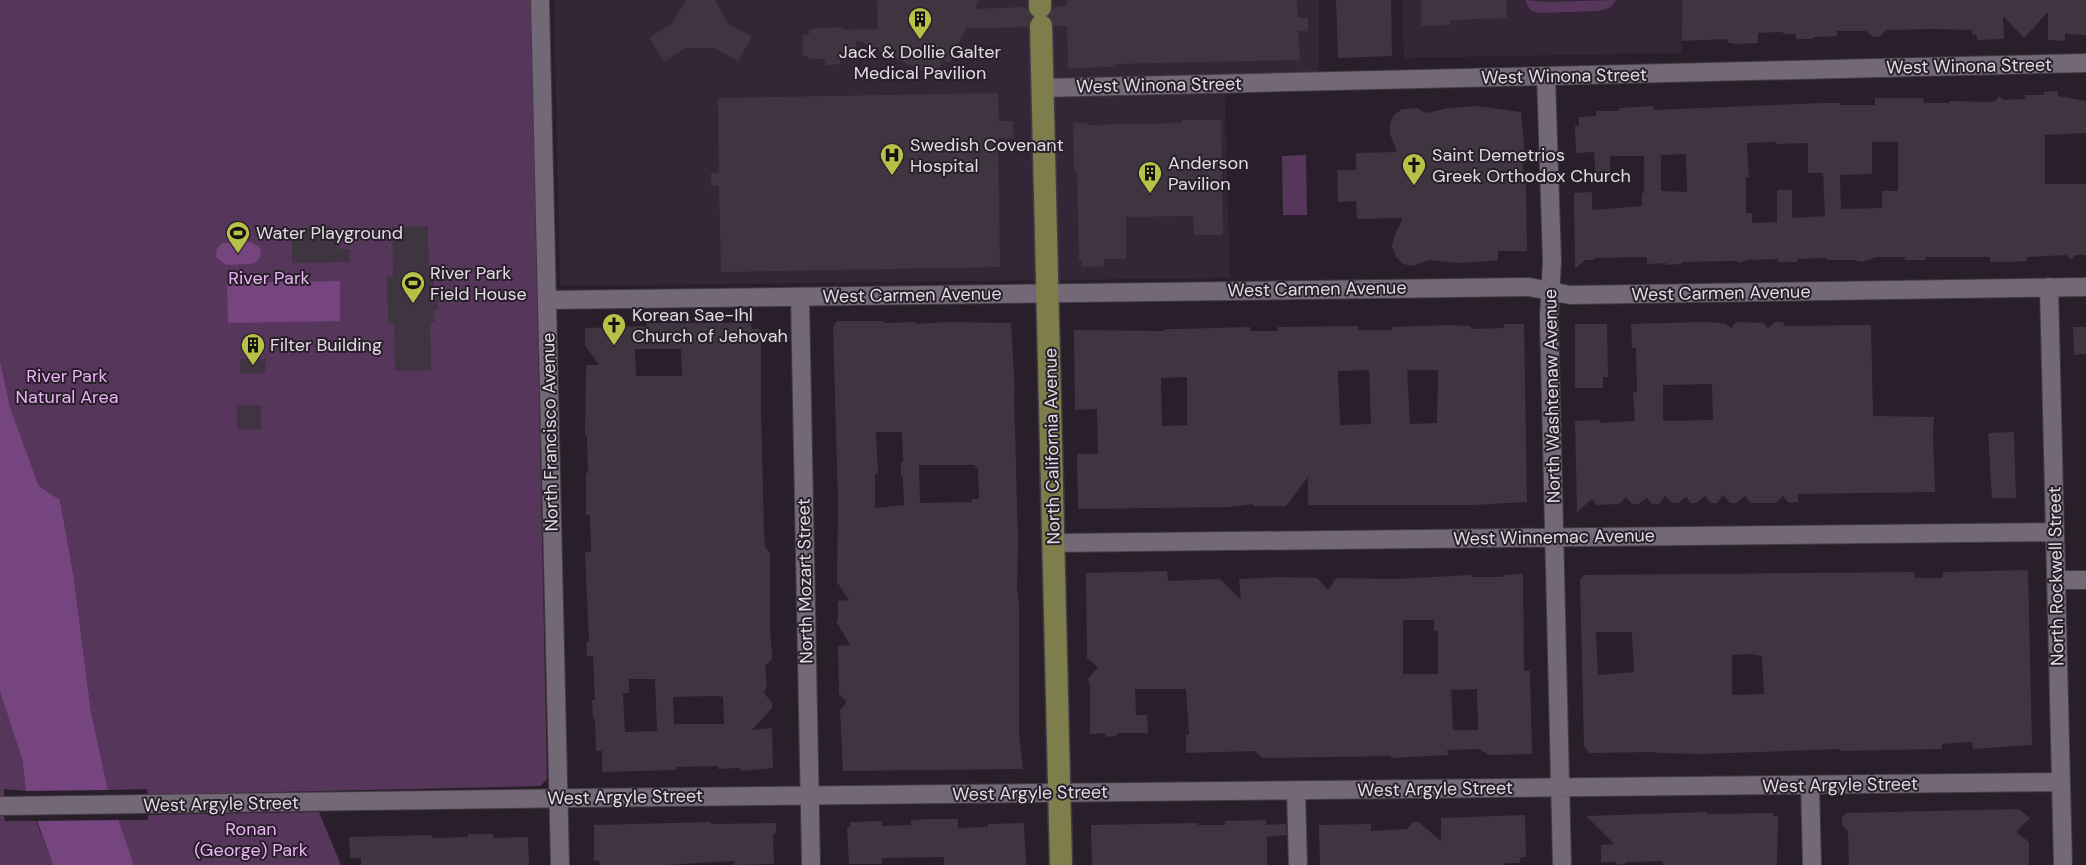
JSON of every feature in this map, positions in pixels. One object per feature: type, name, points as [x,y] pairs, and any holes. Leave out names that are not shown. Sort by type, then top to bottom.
[{"type":"main road","name":"North California Avenue","points":[[1040,11],[1061,865]]},
{"type":"street","name":"North Francisco Avenue","points":[[540,0],[560,865]]},
{"type":"street","name":"West Winona Street","points":[[1042,88],[2086,63]]},
{"type":"street","name":"North Washtenaw Avenue","points":[[1546,76],[1552,261],[1549,317],[1562,865]]},
{"type":"street","name":"West Carmen Avenue","points":[[547,300],[1520,287],[1551,290],[1570,295],[2086,287]]},
{"type":"street","name":"North Rockwell Street","points":[[2049,287],[2063,865]]},
{"type":"street","name":"North Mozart Street","points":[[800,298],[811,865]]},
{"type":"street","name":"West Winnemac Avenue","points":[[1054,543],[2055,532]]},
{"type":"street","points":[[2056,580],[2086,580]]},
{"type":"street","name":"West Argyle Street","points":[[0,806],[2061,782]]},
{"type":"street","points":[[1810,785],[1812,865]]},
{"type":"street","points":[[1296,790],[1298,865]]},
{"type":"shaded area","name":"Swedish Covenant Hospital","points":[[554,0],[1319,0],[1319,72],[1224,75],[1230,278],[560,286]]},
{"type":"shaded area","points":[[1402,0],[1681,0],[1682,53],[1404,58]]},
{"type":"shaded area","name":"Water Playground","points":[[251,242],[260,248],[261,255],[257,262],[226,265],[216,257],[217,248],[223,243]]},
{"type":"shaded area","points":[[340,281],[340,321],[228,323],[227,283]]},
{"type":"shaded area","points":[[0,360],[10,407],[39,486],[60,500],[73,572],[91,711],[108,790],[134,865],[53,865],[26,791],[22,759],[0,692]]},
{"type":"green space","name":"River Park","points":[[0,0],[531,0],[547,779],[540,786],[148,795],[147,789],[108,790],[91,711],[73,572],[60,500],[39,486],[10,407],[0,360]]},
{"type":"green space","points":[[1525,0],[1546,2],[1616,0],[1611,7],[1600,11],[1539,13],[1530,10]]},
{"type":"green space","points":[[1306,155],[1307,215],[1283,215],[1282,156]]},
{"type":"green space","points":[[0,692],[22,759],[26,791],[4,789],[4,796],[0,796]]},
{"type":"green space","name":"Ronan (George) Park","points":[[319,812],[341,865],[134,865],[117,820],[148,820],[148,815]]},
{"type":"green space","points":[[0,816],[4,816],[5,821],[36,821],[53,865],[0,865]]},
{"type":"pier","points":[[110,790],[120,820],[33,821],[23,791]]},
{"type":"building","points":[[686,0],[715,0],[729,25],[752,36],[738,61],[715,48],[685,48],[664,62],[649,38],[671,24]]},
{"type":"building","name":"Jack & Dollie Galter Medical Pavilion","points":[[877,0],[979,0],[975,9],[1027,7],[1032,17],[1028,27],[966,28],[950,63],[943,60],[935,77],[856,40],[857,58],[840,58],[840,64],[825,65],[825,59],[809,59],[808,56],[803,56],[803,35],[809,35],[809,29],[843,27],[843,30],[878,29]]},
{"type":"building","points":[[1067,0],[1297,0],[1298,18],[1308,18],[1308,31],[1298,31],[1300,60],[1115,64],[1115,67],[1068,68],[1067,26],[1054,26],[1049,16],[1053,7],[1067,6]]},
{"type":"building","points":[[1336,0],[1391,0],[1392,56],[1338,58]]},
{"type":"building","points":[[1421,0],[1506,0],[1507,18],[1450,20],[1450,25],[1421,26]]},
{"type":"building","points":[[1682,0],[2086,0],[2086,35],[2065,34],[2065,41],[2048,40],[2048,12],[2024,38],[2003,16],[2004,39],[1977,40],[1977,35],[1972,35],[1972,30],[1932,29],[1886,30],[1881,36],[1873,37],[1866,31],[1837,31],[1837,36],[1813,37],[1813,39],[1796,39],[1796,34],[1784,34],[1782,32],[1758,33],[1758,43],[1738,44],[1729,43],[1726,39],[1682,41]]},
{"type":"building","points":[[2058,91],[2058,96],[2086,101],[2086,133],[2045,135],[2045,184],[2086,184],[2086,255],[2075,255],[2072,260],[2066,255],[2027,257],[2027,261],[2007,262],[1990,262],[1990,257],[1926,257],[1926,260],[1905,260],[1905,257],[1876,257],[1862,262],[1854,260],[1827,260],[1827,258],[1797,259],[1797,262],[1778,262],[1778,259],[1748,260],[1739,263],[1736,261],[1681,262],[1681,264],[1666,265],[1666,263],[1647,264],[1647,258],[1642,257],[1594,258],[1594,260],[1585,260],[1575,269],[1574,193],[1592,192],[1592,210],[1642,206],[1642,193],[1644,193],[1644,156],[1610,156],[1610,178],[1596,179],[1594,152],[1576,153],[1575,126],[1579,126],[1579,117],[1596,116],[1596,111],[1619,111],[1619,108],[1653,106],[1653,110],[1823,103],[1875,105],[1875,98],[1923,98],[1924,103],[1950,103],[1950,101],[1989,102],[1995,101],[1999,96],[2003,100],[2025,99],[2025,95],[2044,95],[2044,92]],"holes":[[[1872,142],[1898,142],[1898,191],[1882,191],[1882,208],[1841,209],[1840,175],[1872,174]],[[1747,143],[1808,143],[1808,173],[1823,173],[1825,216],[1792,218],[1792,190],[1777,190],[1777,222],[1752,223],[1752,213],[1746,213],[1746,177],[1749,177]],[[1686,154],[1687,192],[1661,191],[1661,155]]]},
{"type":"building","name":"Swedish Covenant Hospital","points":[[998,93],[999,121],[1013,121],[1013,138],[998,138],[1000,267],[721,272],[719,186],[711,186],[711,173],[719,173],[718,98]]},
{"type":"building","points":[[1477,106],[1521,112],[1524,145],[1522,183],[1526,183],[1527,251],[1498,251],[1498,260],[1492,261],[1458,263],[1428,260],[1413,266],[1403,264],[1396,257],[1392,247],[1394,237],[1403,218],[1357,219],[1356,201],[1338,202],[1337,170],[1356,170],[1356,153],[1397,152],[1390,134],[1390,123],[1394,115],[1402,109],[1417,108],[1426,113],[1448,108]]},
{"type":"building","name":"Anderson Pavilion","points":[[1182,120],[1221,120],[1223,235],[1194,235],[1193,216],[1126,217],[1126,259],[1104,259],[1105,266],[1081,267],[1082,260],[1079,260],[1077,172],[1074,172],[1073,123],[1087,123],[1087,125],[1182,123]]},
{"type":"building","points":[[331,226],[331,231],[340,230],[340,249],[350,249],[350,262],[292,263],[292,232],[300,232],[300,228]]},
{"type":"building","name":"River Park Field House","points":[[428,226],[429,274],[434,274],[434,288],[437,288],[438,299],[438,310],[434,310],[435,322],[430,322],[431,371],[395,371],[394,323],[388,323],[387,276],[393,276],[392,227]]},
{"type":"building","points":[[837,321],[916,322],[916,324],[946,322],[1011,323],[1015,394],[1018,540],[1019,735],[1023,769],[843,771],[840,710],[847,702],[839,694],[838,646],[850,645],[836,621],[838,620],[838,601],[849,600],[837,582],[838,501],[833,327]],"holes":[[[876,432],[902,432],[903,462],[901,462],[901,476],[903,476],[904,505],[875,508],[875,474],[878,474]],[[919,465],[975,465],[975,468],[978,468],[979,499],[972,499],[972,502],[920,503]]]},
{"type":"building","points":[[1703,322],[1724,323],[1731,328],[1736,322],[1763,323],[1768,328],[1775,322],[1782,322],[1786,326],[1871,325],[1873,416],[1934,417],[1935,492],[1798,494],[1798,502],[1789,503],[1783,496],[1776,503],[1751,503],[1745,496],[1736,503],[1730,503],[1723,495],[1717,503],[1711,503],[1705,496],[1697,503],[1691,503],[1686,497],[1678,503],[1672,503],[1665,496],[1659,504],[1652,504],[1647,498],[1638,504],[1632,504],[1626,497],[1619,504],[1597,505],[1592,499],[1577,512],[1575,421],[1600,420],[1600,423],[1635,421],[1633,392],[1637,392],[1636,348],[1632,348],[1631,324]],"holes":[[[1712,384],[1713,420],[1663,421],[1663,385]]]},
{"type":"building","points":[[647,323],[751,323],[752,329],[761,329],[764,532],[765,547],[770,553],[770,631],[772,652],[772,659],[765,666],[767,686],[764,693],[772,703],[772,708],[752,730],[772,728],[773,768],[742,771],[739,768],[718,769],[718,766],[676,767],[676,770],[602,772],[602,751],[596,751],[595,719],[593,719],[592,700],[595,700],[593,656],[587,656],[586,642],[589,642],[585,552],[591,552],[590,515],[586,515],[586,473],[588,473],[587,436],[585,436],[586,365],[599,365],[585,345],[585,328],[647,326]],"holes":[[[635,349],[681,349],[682,376],[636,376]],[[629,679],[655,679],[657,731],[625,732],[623,693],[629,693]],[[673,697],[723,697],[724,724],[674,724]]]},
{"type":"building","points":[[1504,324],[1524,324],[1527,502],[1474,505],[1308,505],[1308,477],[1286,506],[1253,506],[1253,504],[1230,507],[1078,509],[1077,454],[1098,454],[1097,409],[1075,410],[1074,330],[1165,331],[1164,329],[1250,327],[1250,331],[1278,331],[1278,327],[1358,326],[1358,330],[1392,330],[1392,327],[1449,325],[1471,326],[1471,329],[1504,328]],"holes":[[[1369,370],[1371,424],[1340,425],[1338,371]],[[1407,370],[1438,370],[1437,423],[1410,424]],[[1187,377],[1187,425],[1162,426],[1161,378]]]},
{"type":"building","points":[[1575,324],[1607,324],[1608,377],[1603,377],[1603,388],[1575,388]]},
{"type":"building","points":[[2073,327],[2086,327],[2086,354],[2074,355]]},
{"type":"building","name":"Filter Building","points":[[240,359],[266,359],[265,373],[240,374]]},
{"type":"building","points":[[237,405],[261,405],[261,429],[237,429]]},
{"type":"building","points":[[2014,432],[2016,498],[1992,498],[1988,433]]},
{"type":"building","points":[[2028,570],[2032,745],[1973,749],[1972,742],[1942,744],[1942,749],[1840,751],[1840,749],[1702,754],[1657,752],[1589,753],[1584,746],[1580,579],[1584,575],[1914,572],[1915,578],[1943,578],[1943,572]],"holes":[[[1596,632],[1632,632],[1634,672],[1598,675]],[[1750,654],[1762,656],[1764,694],[1732,695],[1732,655]]]},
{"type":"building","points":[[1167,571],[1168,581],[1220,579],[1241,600],[1239,579],[1317,578],[1328,590],[1336,578],[1394,579],[1472,575],[1472,577],[1503,577],[1503,575],[1523,574],[1524,671],[1530,671],[1532,754],[1489,755],[1479,749],[1447,750],[1448,755],[1391,758],[1391,756],[1262,758],[1255,751],[1186,753],[1186,735],[1189,735],[1186,689],[1135,689],[1136,715],[1147,715],[1148,733],[1118,733],[1116,736],[1107,737],[1104,733],[1090,734],[1090,686],[1088,679],[1098,667],[1087,658],[1086,573]],"holes":[[[1403,620],[1434,620],[1434,631],[1438,630],[1438,674],[1403,674]],[[1477,689],[1478,730],[1453,730],[1451,690]]]},
{"type":"building","points":[[2019,809],[2030,818],[2016,832],[2029,842],[2029,865],[1849,865],[1848,832],[1842,825],[1842,818],[1846,813]]},
{"type":"building","points":[[1707,812],[1707,814],[1773,813],[1773,816],[1778,816],[1777,865],[1663,865],[1663,861],[1627,862],[1618,865],[1615,862],[1601,862],[1601,845],[1614,844],[1586,816]]},
{"type":"building","points":[[1525,815],[1526,857],[1520,857],[1520,863],[1506,863],[1503,865],[1320,865],[1319,825],[1371,824],[1371,831],[1407,829],[1413,822],[1419,822],[1441,841],[1441,818]]},
{"type":"building","points":[[958,819],[958,828],[988,827],[988,824],[1024,823],[1026,865],[944,865],[944,857],[882,858],[882,864],[849,864],[847,827],[850,827],[850,822],[882,821],[882,826],[911,825],[911,820]]},
{"type":"building","points":[[1266,820],[1266,825],[1286,824],[1287,835],[1267,837],[1267,865],[1092,865],[1091,825],[1198,823],[1198,825],[1225,825],[1225,821]]},
{"type":"building","points":[[711,822],[711,824],[776,823],[776,833],[773,835],[774,864],[734,865],[734,861],[666,865],[600,865],[599,860],[594,861],[594,825]]},
{"type":"building","points":[[468,834],[493,834],[493,838],[528,837],[529,865],[361,865],[361,858],[350,858],[349,837],[432,835],[432,838],[468,837]]},
{"type":"place","name":"Jack & Dollie Galter Medical Pavilion","points":[[920,40]]},
{"type":"place","name":"Swedish Covenant Hospital","points":[[892,176]]},
{"type":"place","name":"Saint Demetrios Greek Orthodox Church","points":[[1414,186]]},
{"type":"place","name":"Anderson Pavilion","points":[[1150,194]]},
{"type":"place","name":"Water Playground","points":[[238,254]]},
{"type":"place","name":"River Park Field House","points":[[413,304]]},
{"type":"place","name":"Korean Sae-Ihl Church of Jehovah","points":[[614,346]]},
{"type":"place","name":"Filter Building","points":[[253,366]]},
{"type":"park label","name":"River Park Natural Area","points":[[67,386]]}]
